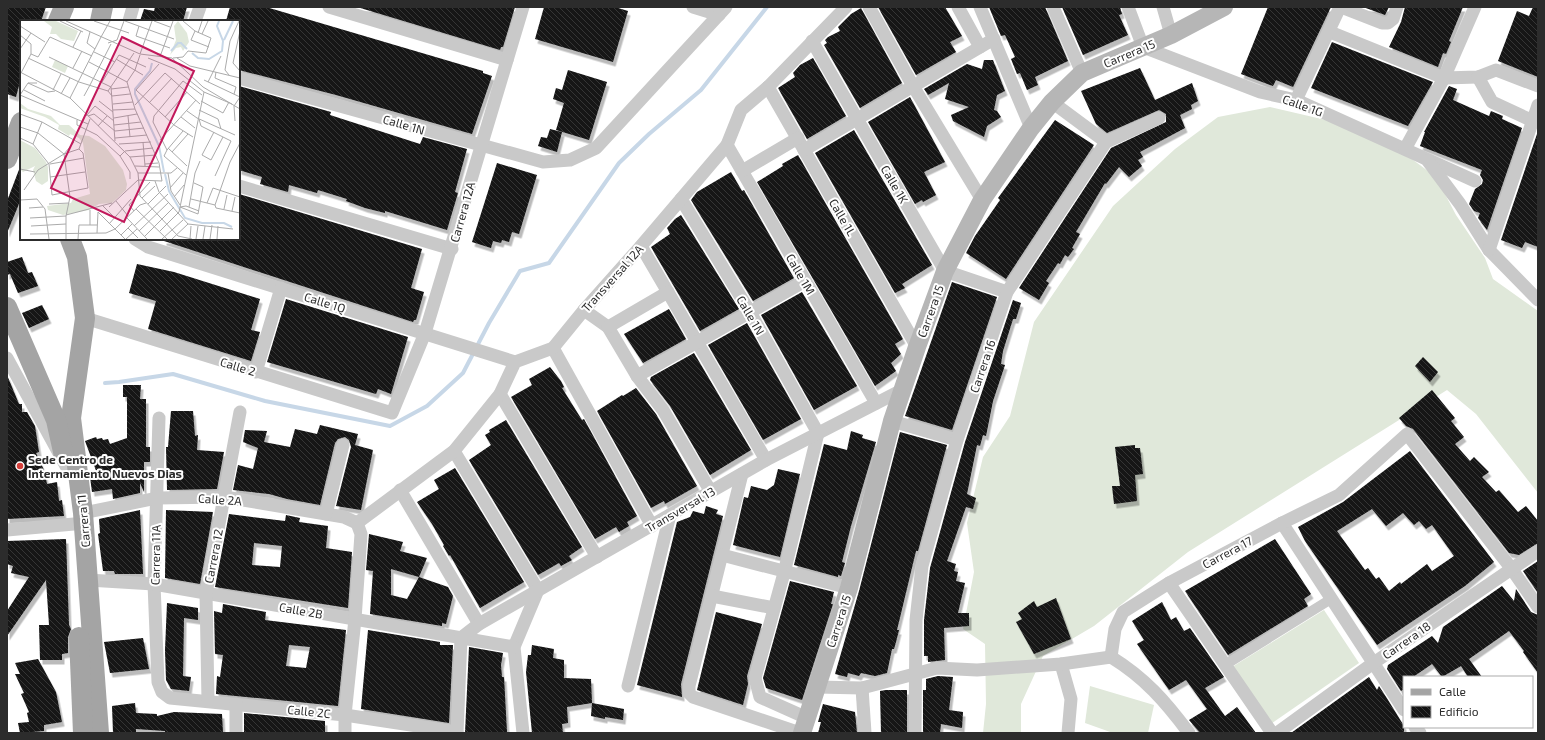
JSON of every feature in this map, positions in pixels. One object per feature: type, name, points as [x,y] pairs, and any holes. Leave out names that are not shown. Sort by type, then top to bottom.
[{"type":"main road","points":[[58,20],[64,7]]},
{"type":"main road","points":[[100,20],[103,7]]},
{"type":"main road","name":"Carrera 15","points":[[803,728],[849,588],[892,421],[917,347],[945,271],[982,200],[1031,128],[1052,102],[1082,73],[1171,35],[1224,7]]},
{"type":"main road","points":[[7,159],[20,125]]},
{"type":"main road","name":"Carrera 11","points":[[70,240],[77,257],[85,318],[64,419],[67,468],[79,519],[83,733]]},
{"type":"main road","name":"Carrera 11","points":[[7,307],[64,419],[88,580],[99,733]]},
{"type":"street","points":[[130,20],[133,7]]},
{"type":"street","points":[[196,20],[200,7]]},
{"type":"street","points":[[329,7],[507,60]]},
{"type":"street","name":"Carrera 12A","points":[[392,413],[425,333],[452,249],[523,7]]},
{"type":"street","points":[[692,7],[722,11]]},
{"type":"street","name":"Transversal 12A","points":[[553,348],[727,145],[741,110],[768,87],[846,7]]},
{"type":"street","points":[[869,7],[913,86],[982,200]]},
{"type":"street","points":[[958,7],[980,47]]},
{"type":"street","points":[[980,7],[1031,128]]},
{"type":"street","points":[[1053,7],[1082,73]]},
{"type":"street","points":[[1128,7],[1143,47]]},
{"type":"street","points":[[1163,7],[1171,35]]},
{"type":"street","points":[[1296,100],[1330,32],[1340,7],[1382,23],[1388,23],[1393,19],[1397,7]]},
{"type":"street","points":[[1405,149],[1444,78],[1476,7]]},
{"type":"street","name":"Calle 1N","points":[[240,78],[543,162],[570,160],[596,148],[722,11]]},
{"type":"street","points":[[1330,32],[1444,78],[1478,77],[1496,70],[1538,86]]},
{"type":"street","points":[[804,150],[994,39]]},
{"type":"street","name":"Calle 1K","points":[[812,41],[945,271]]},
{"type":"street","name":"Calle 1G","points":[[1143,47],[1260,92],[1296,100],[1475,181]]},
{"type":"street","points":[[1478,77],[1492,102],[1533,121]]},
{"type":"street","name":"Calle 1L","points":[[768,87],[917,347]]},
{"type":"street","points":[[1052,102],[1106,142],[1159,118]]},
{"type":"street","points":[[1489,250],[1538,105]]},
{"type":"street","points":[[742,171],[798,138]]},
{"type":"street","name":"Carrera 16","points":[[915,733],[916,620],[922,566],[957,440],[1007,292],[1106,142]]},
{"type":"street","name":"Calle 1M","points":[[727,145],[876,403]]},
{"type":"street","points":[[1427,159],[1460,204],[1489,250],[1538,300]]},
{"type":"street","points":[[240,186],[452,249]]},
{"type":"street","name":"Calle 1N","points":[[681,199],[750,312],[818,433]]},
{"type":"street","name":"Calle 1Q","points":[[137,240],[148,247],[485,351],[516,362]]},
{"type":"street","points":[[641,246],[766,460]]},
{"type":"street","points":[[945,271],[1007,292]]},
{"type":"street","points":[[637,376],[805,281]]},
{"type":"street","points":[[256,372],[281,288]]},
{"type":"street","points":[[608,327],[668,292]]},
{"type":"street","points":[[584,310],[608,327],[637,376],[663,410],[711,492]]},
{"type":"street","name":"Calle 2","points":[[85,318],[392,413]]},
{"type":"street","points":[[345,733],[345,715],[355,619],[360,534],[357,523],[454,451],[500,394],[516,362],[553,348],[652,526]]},
{"type":"street","points":[[7,358],[67,468]]},
{"type":"street","name":"Transversal 13","points":[[461,638],[479,624],[766,460],[904,389]]},
{"type":"street","points":[[500,394],[596,557]]},
{"type":"street","name":"Carrera 12","points":[[208,701],[206,593],[240,412]]},
{"type":"street","name":"Carrera 11A","points":[[159,418],[154,584],[158,682],[162,692]]},
{"type":"street","points":[[892,421],[957,440]]},
{"type":"street","points":[[803,728],[760,697],[755,678],[784,573],[818,433]]},
{"type":"street","name":"Carrera 17","points":[[1111,657],[1115,629],[1123,612],[1169,583],[1282,522],[1339,495],[1407,434],[1511,568]]},
{"type":"street","points":[[326,514],[343,445]]},
{"type":"street","points":[[454,451],[538,590],[514,647],[523,733]]},
{"type":"street","points":[[742,474],[689,686],[689,693],[693,697],[803,728]]},
{"type":"street","points":[[400,490],[479,624]]},
{"type":"street","name":"Calle 2A","points":[[79,519],[157,498],[225,497],[344,517],[357,523]]},
{"type":"street","points":[[628,686],[670,515]]},
{"type":"street","points":[[7,530],[79,519]]},
{"type":"street","points":[[1282,522],[1372,664],[1403,709]]},
{"type":"street","name":"Carrera 18","points":[[1277,733],[1372,664],[1538,551]]},
{"type":"street","points":[[722,555],[784,573],[849,588]]},
{"type":"street","points":[[1511,568],[1538,607]]},
{"type":"street","name":"Calle 2B","points":[[88,580],[154,584],[514,647]]},
{"type":"street","points":[[1169,583],[1272,733]]},
{"type":"street","points":[[712,596],[774,608]]},
{"type":"street","points":[[1225,665],[1331,599]]},
{"type":"street","points":[[457,733],[461,638]]},
{"type":"street","points":[[817,687],[862,688],[937,668],[977,670],[1062,664],[1111,657],[1133,671],[1164,700],[1189,733]]},
{"type":"street","points":[[1062,664],[1071,699],[1070,733]]},
{"type":"street","points":[[862,688],[865,733]]},
{"type":"street","name":"Calle 2C","points":[[162,692],[170,698],[345,715],[457,733]]},
{"type":"street","points":[[236,704],[236,733]]},
{"type":"shaded area","points":[[1270,107],[1326,120],[1393,145],[1436,177],[1456,215],[1485,258],[1493,279],[1538,311],[1538,493],[1476,414],[1447,390],[1188,552],[1094,626],[1043,656],[1021,704],[1021,733],[983,733],[986,704],[985,644],[963,629],[974,572],[967,523],[983,457],[1010,416],[1034,322],[1113,206],[1175,149],[1218,117]]},
{"type":"shaded area","points":[[1324,610],[1359,663],[1268,726],[1232,667]]},
{"type":"shaded area","points":[[1090,686],[1154,705],[1148,733],[1113,733],[1085,723]]},
{"type":"building","points":[[7,7],[46,7],[41,20],[20,20],[20,82],[16,97],[7,94]]},
{"type":"building","points":[[155,7],[187,7],[183,20],[140,20],[144,9],[154,11]]},
{"type":"building","points":[[230,7],[266,7],[483,71],[483,73],[492,76],[472,134],[336,95],[240,70],[240,20],[226,20]]},
{"type":"building","points":[[357,7],[515,7],[503,47],[501,47],[500,50]]},
{"type":"building","points":[[544,7],[615,7],[628,11],[613,62],[535,39]]},
{"type":"building","points":[[878,7],[945,7],[962,36],[950,42],[956,52],[916,75]]},
{"type":"building","points":[[989,7],[1045,7],[1068,61],[1035,77],[1038,85],[1027,90],[1020,73],[1017,74],[1011,59],[1015,57],[1005,35],[1001,36]]},
{"type":"building","points":[[1062,7],[1120,7],[1122,14],[1119,15],[1128,35],[1083,55]]},
{"type":"building","points":[[1268,7],[1331,7],[1293,87],[1276,80],[1273,86],[1241,74]]},
{"type":"building","points":[[1363,7],[1389,7],[1385,15]]},
{"type":"building","points":[[1405,7],[1463,7],[1449,41],[1451,42],[1446,54],[1443,53],[1438,67],[1389,47],[1401,22]]},
{"type":"building","points":[[1533,7],[1538,7],[1538,77],[1498,61],[1517,11],[1529,16]]},
{"type":"building","points":[[861,8],[902,83],[860,108],[824,45],[827,43],[825,40],[828,37],[840,31],[838,27],[851,14]]},
{"type":"building","points":[[1332,42],[1433,82],[1408,126],[1311,88]]},
{"type":"building","points":[[813,58],[846,116],[807,139],[778,88],[795,77],[793,73],[800,65]]},
{"type":"building","points":[[984,60],[993,60],[1005,91],[997,95],[994,110],[997,111],[1001,117],[987,126],[984,137],[953,121],[951,115],[969,107],[945,99],[949,83],[928,95],[924,89],[967,64],[982,69]]},
{"type":"building","points":[[1140,68],[1155,100],[1192,83],[1198,101],[1191,105],[1192,109],[1180,115],[1185,128],[1140,152],[1143,157],[1138,160],[1142,166],[1129,177],[1119,167],[1106,184],[1105,183],[1076,232],[1080,234],[1072,248],[1074,249],[1068,257],[1065,255],[1060,264],[1058,263],[1046,281],[1049,283],[1039,300],[1019,288],[1111,148],[1166,122],[1166,114],[1159,110],[1107,133],[1096,124],[1081,91]]},
{"type":"building","points":[[568,70],[607,82],[589,140],[556,130],[564,103],[553,99],[556,88],[562,90]]},
{"type":"building","points":[[240,86],[331,112],[330,115],[420,144],[423,137],[467,149],[455,192],[458,193],[447,230],[385,211],[385,213],[365,208],[346,201],[347,199],[318,190],[317,193],[289,185],[288,192],[260,184],[262,177],[240,170]]},
{"type":"building","points":[[1449,86],[1457,89],[1453,100],[1489,116],[1491,111],[1503,116],[1502,119],[1522,128],[1487,230],[1478,218],[1480,213],[1474,211],[1469,204],[1475,189],[1482,184],[1483,180],[1480,175],[1482,170],[1420,146],[1424,132]]},
{"type":"building","points":[[910,97],[945,162],[924,172],[936,195],[923,202],[922,200],[915,204],[868,122]]},
{"type":"building","points":[[1055,120],[1094,145],[1006,279],[966,253],[975,236],[1000,200],[998,198]]},
{"type":"building","points":[[550,129],[562,132],[557,152],[538,146],[541,137],[547,138]]},
{"type":"building","points":[[854,130],[932,265],[902,284],[905,288],[895,293],[815,153]]},
{"type":"building","points":[[1537,134],[1538,247],[1525,242],[1522,248],[1501,240]]},
{"type":"building","points":[[798,155],[903,339],[895,344],[901,354],[891,363],[896,371],[875,386],[757,182],[783,166],[782,164]]},
{"type":"building","points":[[497,163],[537,175],[519,234],[512,232],[509,242],[502,240],[501,243],[493,241],[491,248],[472,242]]},
{"type":"building","points":[[20,167],[20,201],[7,233],[7,201]]},
{"type":"building","points":[[731,172],[742,191],[744,190],[794,278],[753,301],[691,200],[697,192]]},
{"type":"building","points":[[240,194],[422,249],[411,288],[424,292],[416,320],[413,322],[164,241],[240,240]]},
{"type":"building","points":[[681,215],[739,309],[700,331],[651,247],[670,234],[667,228]]},
{"type":"building","points":[[22,257],[28,273],[32,272],[38,286],[18,293],[10,274],[7,275],[7,262]]},
{"type":"building","points":[[137,264],[174,272],[260,299],[251,330],[260,332],[251,361],[148,329],[156,301],[129,293]]},
{"type":"building","points":[[952,282],[997,297],[952,430],[905,416]]},
{"type":"building","points":[[802,292],[857,386],[814,410],[761,315]]},
{"type":"building","points":[[286,299],[408,337],[391,394],[378,389],[376,394],[267,362]]},
{"type":"building","points":[[1013,300],[1021,303],[1016,319],[1013,319],[1003,351],[1001,364],[1005,365],[993,401],[986,436],[983,435],[980,446],[977,445],[967,494],[976,498],[973,509],[966,507],[947,561],[956,564],[954,571],[958,572],[956,581],[965,583],[958,613],[969,613],[969,626],[944,628],[945,660],[928,662],[928,656],[924,656],[924,620],[930,568],[965,442]]},
{"type":"building","points":[[42,305],[49,319],[29,328],[22,313]]},
{"type":"building","points":[[669,309],[686,339],[643,363],[624,334]]},
{"type":"building","points":[[747,323],[801,419],[763,440],[708,345]]},
{"type":"building","points":[[694,353],[751,450],[710,475],[670,406],[650,380],[651,377]]},
{"type":"building","points":[[1423,357],[1438,372],[1430,382],[1415,366]]},
{"type":"building","points":[[550,367],[561,381],[564,387],[562,388],[582,420],[584,419],[637,516],[627,522],[629,526],[619,532],[616,527],[595,539],[511,397],[532,385],[529,379]]},
{"type":"building","points":[[7,375],[19,404],[22,404],[22,412],[27,412],[35,426],[39,452],[36,453],[44,470],[47,484],[57,482],[59,501],[62,500],[64,516],[7,519]]},
{"type":"building","points":[[123,385],[141,385],[140,399],[146,399],[146,447],[150,447],[150,462],[144,462],[144,492],[140,483],[140,493],[113,499],[112,489],[92,492],[90,477],[98,476],[85,441],[96,437],[97,439],[102,438],[103,440],[108,439],[110,444],[127,438],[127,397],[123,397]]},
{"type":"building","points":[[636,388],[656,414],[697,486],[665,504],[664,501],[651,508],[597,411]]},
{"type":"building","points":[[1432,390],[1455,418],[1451,421],[1464,437],[1455,444],[1470,461],[1474,457],[1489,472],[1482,477],[1496,492],[1499,490],[1518,512],[1526,506],[1538,521],[1538,543],[1519,555],[1509,553],[1413,429],[1406,426],[1399,418]]},
{"type":"building","points":[[171,411],[193,411],[195,436],[198,435],[197,450],[224,452],[217,489],[167,490],[166,447],[168,447]]},
{"type":"building","points":[[506,420],[582,547],[569,556],[572,560],[561,566],[559,563],[538,575],[469,460],[491,445],[485,435],[490,432],[489,430]]},
{"type":"building","points":[[320,425],[358,434],[355,445],[373,450],[361,510],[336,506],[351,447],[349,440],[345,437],[338,439],[335,443],[320,505],[269,494],[233,490],[238,465],[253,469],[258,448],[243,442],[245,430],[267,431],[264,442],[290,447],[295,429],[317,434]]},
{"type":"building","points":[[851,431],[863,435],[862,438],[876,442],[851,526],[842,562],[845,563],[841,576],[838,575],[838,577],[794,565],[824,444],[847,450]]},
{"type":"building","points":[[900,432],[947,445],[918,551],[916,551],[897,630],[899,630],[894,649],[892,649],[887,673],[875,676],[861,673],[859,676],[848,673],[847,677],[835,674],[859,591]]},
{"type":"building","points":[[1135,445],[1135,448],[1140,448],[1143,474],[1135,475],[1137,501],[1114,504],[1112,486],[1120,486],[1115,447]]},
{"type":"building","points":[[1410,451],[1494,562],[1465,586],[1377,645],[1305,541],[1298,527],[1343,502]],"holes":[[[1372,509],[1386,526],[1403,513],[1414,525],[1419,521],[1426,529],[1432,525],[1454,556],[1432,571],[1427,564],[1401,584],[1400,582],[1389,591],[1379,577],[1376,579],[1368,568],[1365,570],[1337,531]]]},
{"type":"building","points":[[455,468],[524,582],[480,608],[450,555],[449,556],[443,546],[444,545],[432,524],[417,502],[439,489],[434,480]]},
{"type":"building","points":[[778,469],[800,474],[780,557],[733,545],[744,497],[748,498],[751,486],[767,490],[774,485]]},
{"type":"building","points":[[706,506],[718,510],[716,514],[723,516],[681,684],[682,697],[637,685],[677,522],[690,517],[693,511],[704,514]]},
{"type":"building","points":[[140,510],[143,574],[115,574],[114,571],[103,571],[98,534],[100,533],[99,519]]},
{"type":"building","points":[[166,510],[213,512],[200,584],[165,578]]},
{"type":"building","points":[[229,514],[285,521],[286,515],[300,518],[299,522],[328,526],[326,548],[352,552],[348,608],[215,587]],"holes":[[[254,543],[282,546],[280,567],[252,565]]]},
{"type":"building","points":[[369,534],[403,542],[400,551],[427,558],[419,577],[448,587],[453,596],[446,624],[442,623],[442,626],[370,614],[373,571],[366,570]],"holes":[[[391,569],[419,577],[407,599],[391,595]]]},
{"type":"building","points":[[66,539],[69,625],[71,629],[68,637],[68,653],[62,654],[62,660],[40,660],[39,625],[49,625],[46,580],[7,636],[7,611],[29,577],[11,573],[13,566],[7,564],[7,541]]},
{"type":"building","points":[[1275,539],[1311,594],[1304,599],[1308,606],[1228,655],[1185,591]]},
{"type":"building","points":[[1538,561],[1538,593],[1523,571]]},
{"type":"building","points":[[790,581],[834,592],[831,604],[833,604],[802,700],[766,688],[763,678]]},
{"type":"building","points":[[1502,586],[1514,601],[1516,589],[1531,612],[1538,615],[1538,673],[1509,631],[1469,659],[1481,676],[1467,676],[1461,666],[1441,676],[1432,664],[1414,676],[1403,676],[1403,690],[1401,691],[1387,669],[1388,665],[1432,636],[1438,643],[1443,627]]},
{"type":"building","points":[[1056,598],[1071,639],[1034,654],[1016,622],[1022,619],[1018,613],[1034,601],[1037,607]]},
{"type":"building","points":[[1162,602],[1171,620],[1176,617],[1184,631],[1190,628],[1224,677],[1205,688],[1225,716],[1237,707],[1256,733],[1200,733],[1189,720],[1207,709],[1186,680],[1169,690],[1137,644],[1144,640],[1132,621]]},
{"type":"building","points":[[167,603],[198,608],[198,620],[184,618],[183,676],[191,677],[189,691],[171,689],[166,680],[165,650]]},
{"type":"building","points":[[223,604],[266,612],[265,620],[346,630],[338,706],[216,694],[217,676],[220,677],[223,655],[215,654],[214,611],[222,613]],"holes":[[[289,645],[310,647],[306,668],[286,666]]]},
{"type":"building","points":[[716,612],[762,624],[747,676],[748,684],[743,705],[697,690]]},
{"type":"building","points":[[368,630],[440,642],[440,645],[453,645],[449,723],[361,709]]},
{"type":"building","points":[[143,638],[149,669],[110,673],[104,642]]},
{"type":"building","points":[[532,645],[554,649],[553,658],[564,660],[564,678],[591,679],[592,703],[567,707],[568,723],[562,724],[563,733],[532,733],[526,672],[528,655],[531,655]]},
{"type":"building","points":[[469,647],[503,653],[501,665],[502,677],[504,677],[507,732],[465,733]]},
{"type":"building","points":[[38,659],[56,692],[62,722],[44,725],[44,731],[20,733],[18,723],[29,722],[27,713],[29,712],[21,694],[24,693],[15,674],[20,674],[15,663]]},
{"type":"building","points":[[938,676],[953,677],[949,710],[963,712],[962,728],[941,724],[940,733],[923,733],[923,690],[926,690],[926,679]]},
{"type":"building","points":[[1369,677],[1377,690],[1379,686],[1404,728],[1404,733],[1291,733]]},
{"type":"building","points":[[907,690],[907,733],[881,733],[880,691]]},
{"type":"building","points":[[135,703],[136,713],[157,714],[157,716],[174,712],[222,714],[223,733],[165,733],[165,731],[136,729],[136,732],[133,733],[113,733],[112,706]]},
{"type":"building","points":[[592,703],[624,709],[623,720],[605,717],[605,719],[591,716]]},
{"type":"building","points":[[823,704],[855,712],[857,733],[818,733],[821,722],[818,722]]},
{"type":"building","points":[[244,713],[325,721],[325,733],[244,733]]},
{"type":"waterway","points":[[105,383],[173,374],[265,401],[390,426],[427,406],[463,373],[489,323],[520,271],[549,263],[619,163],[649,134],[701,90],[767,7]]},
{"type":"place","name":"Sede Centro de Internamiento Nuevos Dias","points":[[20,466]]}]
